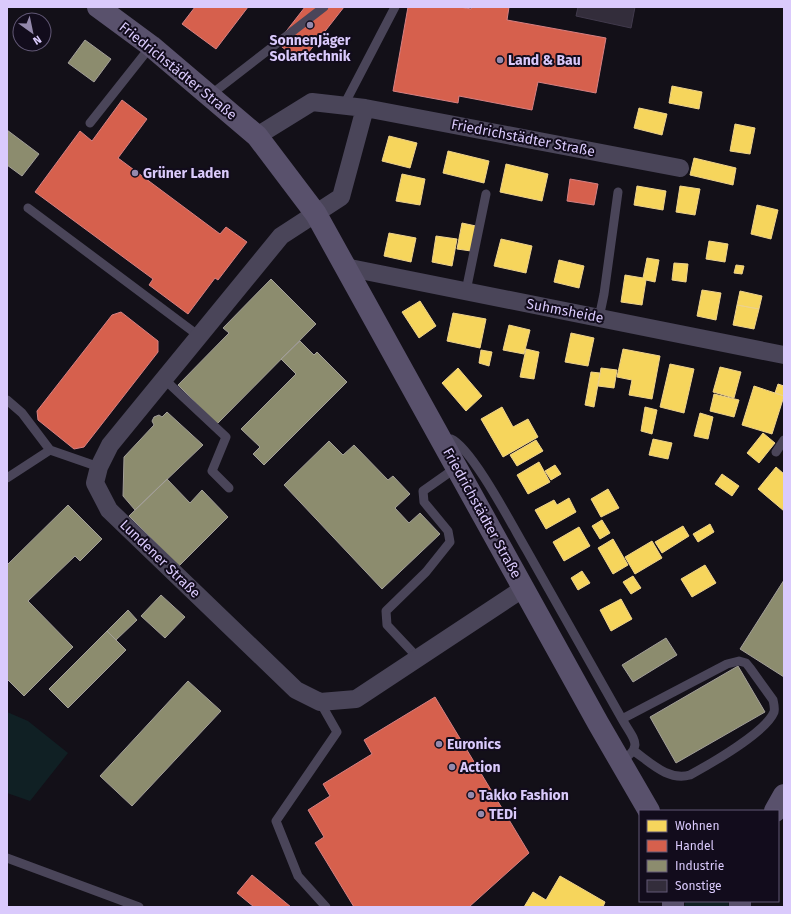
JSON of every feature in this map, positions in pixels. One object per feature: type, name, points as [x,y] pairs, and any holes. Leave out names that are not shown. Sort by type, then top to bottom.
[{"type":"street","name":"Friedrichstädter Straße","points":[[98,7],[151,46],[257,136],[316,214],[598,723],[627,756],[649,810]]},
{"type":"street","name":"Friedrichstädter Straße","points":[[257,136],[312,102],[365,108],[680,168]]},
{"type":"street","points":[[316,214],[341,197],[365,108]]},
{"type":"street","name":"Lundener Straße","points":[[316,214],[281,236],[110,445],[99,467],[95,483],[109,510],[296,690],[320,702]]},
{"type":"street","name":"Suhmsheide","points":[[345,267],[784,355]]},
{"type":"street","points":[[320,702],[356,699],[524,588]]},
{"type":"street","points":[[776,810],[784,795]]},
{"type":"lane","points":[[209,96],[324,7]]},
{"type":"lane","points":[[344,105],[395,7]]},
{"type":"lane","points":[[90,123],[151,46]]},
{"type":"lane","points":[[599,318],[604,294],[618,192]]},
{"type":"lane","points":[[466,291],[486,194]]},
{"type":"lane","points":[[28,208],[199,336]]},
{"type":"lane","points":[[164,379],[226,437],[212,471],[229,488]]},
{"type":"lane","points":[[7,400],[22,413],[50,450],[99,467]]},
{"type":"lane","points":[[443,442],[451,439],[456,441],[475,464],[523,544],[634,741],[635,746],[627,756],[673,776],[683,777],[690,775],[732,750],[750,737],[770,719],[775,711],[775,706],[773,700],[750,668],[746,663],[739,661],[727,664],[710,672],[622,719]]},
{"type":"lane","points":[[776,452],[784,440]]},
{"type":"lane","points":[[7,478],[50,450]]},
{"type":"lane","points":[[418,658],[388,625],[386,612],[426,572],[450,542],[448,531],[424,502],[422,491],[457,467]]},
{"type":"lane","points":[[320,702],[337,732],[276,821],[298,876],[326,907]]},
{"type":"lane","points":[[7,858],[140,907]]},
{"type":"shaded area","points":[[7,712],[28,721],[68,753],[30,801],[7,793]]},
{"type":"shaded area","points":[[686,902],[728,902],[729,907],[684,907]]},
{"type":"building: Wohnen","points":[[672,86],[702,92],[699,109],[669,103]]},
{"type":"building: Wohnen","points":[[639,108],[667,114],[662,135],[634,128]]},
{"type":"building: Wohnen","points":[[735,124],[755,128],[750,154],[730,151]]},
{"type":"building: Wohnen","points":[[389,136],[417,143],[410,168],[382,161]]},
{"type":"building: Wohnen","points":[[448,151],[489,161],[484,183],[443,173]]},
{"type":"building: Wohnen","points":[[694,158],[736,168],[733,185],[690,175]]},
{"type":"building: Wohnen","points":[[506,164],[548,174],[542,201],[500,192]]},
{"type":"building: Wohnen","points":[[402,174],[425,179],[420,205],[396,201]]},
{"type":"building: Wohnen","points":[[637,186],[666,191],[663,210],[634,205]]},
{"type":"building: Wohnen","points":[[680,186],[700,189],[695,215],[676,212]]},
{"type":"building: Wohnen","points":[[757,205],[778,210],[771,239],[751,234]]},
{"type":"building: Wohnen","points":[[462,223],[476,226],[471,251],[457,249]]},
{"type":"building: Wohnen","points":[[389,233],[416,238],[411,262],[384,256]]},
{"type":"building: Wohnen","points":[[436,236],[457,239],[452,266],[432,262]]},
{"type":"building: Wohnen","points":[[501,239],[532,246],[526,273],[494,266]]},
{"type":"building: Wohnen","points":[[709,241],[728,244],[725,262],[706,259]]},
{"type":"building: Wohnen","points":[[647,258],[659,260],[655,282],[646,280],[642,305],[621,302],[625,275],[643,278]]},
{"type":"building: Wohnen","points":[[559,260],[584,266],[579,288],[554,282]]},
{"type":"building: Wohnen","points":[[674,263],[688,264],[686,282],[672,280]]},
{"type":"building: Wohnen","points":[[736,265],[744,266],[742,274],[734,273]]},
{"type":"building: Wohnen","points":[[702,290],[721,293],[716,320],[697,316]]},
{"type":"building: Wohnen","points":[[740,291],[762,296],[759,309],[737,305]]},
{"type":"building: Wohnen","points":[[420,301],[436,326],[419,338],[402,312]]},
{"type":"building: Wohnen","points":[[737,305],[759,309],[754,329],[733,325]]},
{"type":"building: Wohnen","points":[[453,313],[486,319],[480,348],[447,341]]},
{"type":"building: Wohnen","points":[[509,325],[530,330],[524,354],[503,350]]},
{"type":"building: Wohnen","points":[[571,333],[594,338],[588,366],[565,362]]},
{"type":"building: Wohnen","points":[[526,349],[539,352],[534,379],[520,377]]},
{"type":"building: Wohnen","points":[[623,349],[660,356],[652,399],[629,395],[632,380],[617,377]]},
{"type":"building: Wohnen","points":[[481,350],[492,352],[489,366],[479,363]]},
{"type":"building: Wohnen","points":[[670,364],[694,369],[684,413],[660,407]]},
{"type":"building: Wohnen","points":[[720,367],[741,372],[734,398],[713,392]]},
{"type":"building: Wohnen","points":[[458,368],[482,396],[466,411],[442,383]]},
{"type":"building: Wohnen","points":[[601,368],[617,370],[614,388],[598,386]]},
{"type":"building: Wohnen","points":[[591,372],[600,373],[594,407],[585,405]]},
{"type":"building: Wohnen","points":[[778,384],[784,386],[784,396],[775,393]]},
{"type":"building: Wohnen","points":[[754,386],[784,396],[772,434],[742,425]]},
{"type":"building: Wohnen","points":[[714,394],[739,400],[734,417],[710,411]]},
{"type":"building: Wohnen","points":[[502,407],[513,427],[528,419],[538,437],[503,457],[481,419]]},
{"type":"building: Wohnen","points":[[645,407],[657,410],[652,434],[641,431]]},
{"type":"building: Wohnen","points":[[700,413],[713,417],[708,439],[694,436]]},
{"type":"building: Wohnen","points":[[763,433],[775,443],[759,463],[747,453]]},
{"type":"building: Wohnen","points":[[653,439],[672,443],[668,459],[649,455]]},
{"type":"building: Wohnen","points":[[536,440],[543,451],[517,466],[510,455]]},
{"type":"building: Wohnen","points":[[539,462],[550,482],[528,494],[517,475]]},
{"type":"building: Wohnen","points":[[555,465],[561,474],[551,480],[545,471]]},
{"type":"building: Wohnen","points":[[776,467],[784,474],[784,511],[758,489]]},
{"type":"building: Wohnen","points":[[722,474],[739,486],[732,496],[715,484]]},
{"type":"building: Wohnen","points":[[608,489],[619,508],[601,517],[591,499]]},
{"type":"building: Wohnen","points":[[569,498],[576,512],[546,529],[535,510],[554,500],[557,505]]},
{"type":"building: Wohnen","points":[[602,520],[610,533],[600,539],[592,526]]},
{"type":"building: Wohnen","points":[[710,524],[714,532],[698,542],[693,534]]},
{"type":"building: Wohnen","points":[[683,526],[689,536],[662,553],[655,542]]},
{"type":"building: Wohnen","points":[[579,527],[590,546],[564,561],[553,542]]},
{"type":"building: Wohnen","points":[[613,539],[628,565],[613,574],[598,548]]},
{"type":"building: Wohnen","points":[[652,541],[662,558],[635,574],[625,557]]},
{"type":"building: Wohnen","points":[[705,565],[716,583],[692,597],[681,579]]},
{"type":"building: Wohnen","points":[[582,571],[590,583],[578,590],[571,578]]},
{"type":"building: Wohnen","points":[[633,576],[641,588],[631,594],[623,582]]},
{"type":"building: Wohnen","points":[[621,599],[632,619],[611,631],[600,610]]},
{"type":"building: Wohnen","points":[[560,876],[605,902],[603,907],[524,907],[533,892],[546,900]]},
{"type":"building: Handel","points":[[195,7],[248,7],[216,49],[182,24]]},
{"type":"building: Handel","name":"SonnenJäger Solartechnik","points":[[305,7],[344,7],[301,62],[277,43]]},
{"type":"building: Handel","name":"Land & Bau","points":[[408,7],[460,7],[471,9],[472,7],[509,7],[507,20],[606,38],[596,93],[538,82],[532,110],[459,96],[458,103],[393,91]]},
{"type":"building: Handel","points":[[122,100],[147,119],[118,158],[220,234],[226,227],[247,242],[218,280],[215,278],[188,314],[149,285],[153,279],[35,192],[80,131],[92,141]]},
{"type":"building: Handel","points":[[570,179],[598,184],[594,205],[567,201]]},
{"type":"building: Handel","points":[[121,312],[158,341],[158,352],[84,447],[74,449],[38,420],[37,411],[112,315]]},
{"type":"building: Handel","points":[[435,697],[529,853],[469,907],[354,907],[315,843],[324,837],[308,810],[330,796],[323,784],[372,754],[364,740]]},
{"type":"building: Handel","points":[[252,875],[291,907],[254,907],[237,893]]},
{"type":"building: Industrie","points":[[85,40],[111,59],[94,82],[68,63]]},
{"type":"building: Industrie","points":[[7,130],[39,154],[22,176],[7,165]]},
{"type":"building: Industrie","points":[[271,279],[316,324],[217,424],[178,385],[229,333],[223,328]]},
{"type":"building: Industrie","points":[[300,341],[314,355],[317,352],[347,382],[264,465],[253,454],[260,447],[241,429],[296,374],[281,359]]},
{"type":"building: Industrie","points":[[167,412],[203,445],[135,510],[123,496],[124,457],[154,425],[152,421],[154,417],[159,415],[162,417]]},
{"type":"building: Industrie","points":[[329,441],[343,455],[354,445],[388,480],[393,476],[410,494],[395,508],[409,523],[420,513],[440,534],[382,589],[284,485]]},
{"type":"building: Industrie","points":[[167,479],[190,503],[202,490],[228,517],[179,566],[129,516]]},
{"type":"building: Industrie","points":[[68,505],[102,539],[80,561],[75,556],[28,601],[73,647],[24,696],[7,679],[7,565]]},
{"type":"building: Industrie","points":[[784,580],[784,677],[740,649]]},
{"type":"building: Industrie","points":[[161,595],[185,617],[165,638],[141,616]]},
{"type":"building: Industrie","points":[[128,610],[137,620],[116,640],[107,631]]},
{"type":"building: Industrie","points":[[107,631],[126,650],[68,708],[49,689]]},
{"type":"building: Industrie","points":[[666,638],[677,655],[633,682],[622,665]]},
{"type":"building: Industrie","points":[[738,666],[765,712],[676,763],[650,717]]},
{"type":"building: Industrie","points":[[188,681],[221,711],[132,806],[100,776]]},
{"type":"building: Sonstige","points":[[578,7],[635,7],[631,28],[576,16]]},
{"type":"place","name":"SonnenJäger Solartechnik","points":[[310,25]]},
{"type":"place","name":"Land & Bau","points":[[500,60]]},
{"type":"place","name":"Grüner Laden","points":[[135,173]]},
{"type":"place","name":"Euronics","points":[[439,744]]},
{"type":"place","name":"Action","points":[[452,767]]},
{"type":"place","name":"Takko Fashion","points":[[471,795]]},
{"type":"place","name":"TEDi","points":[[481,814]]}]
